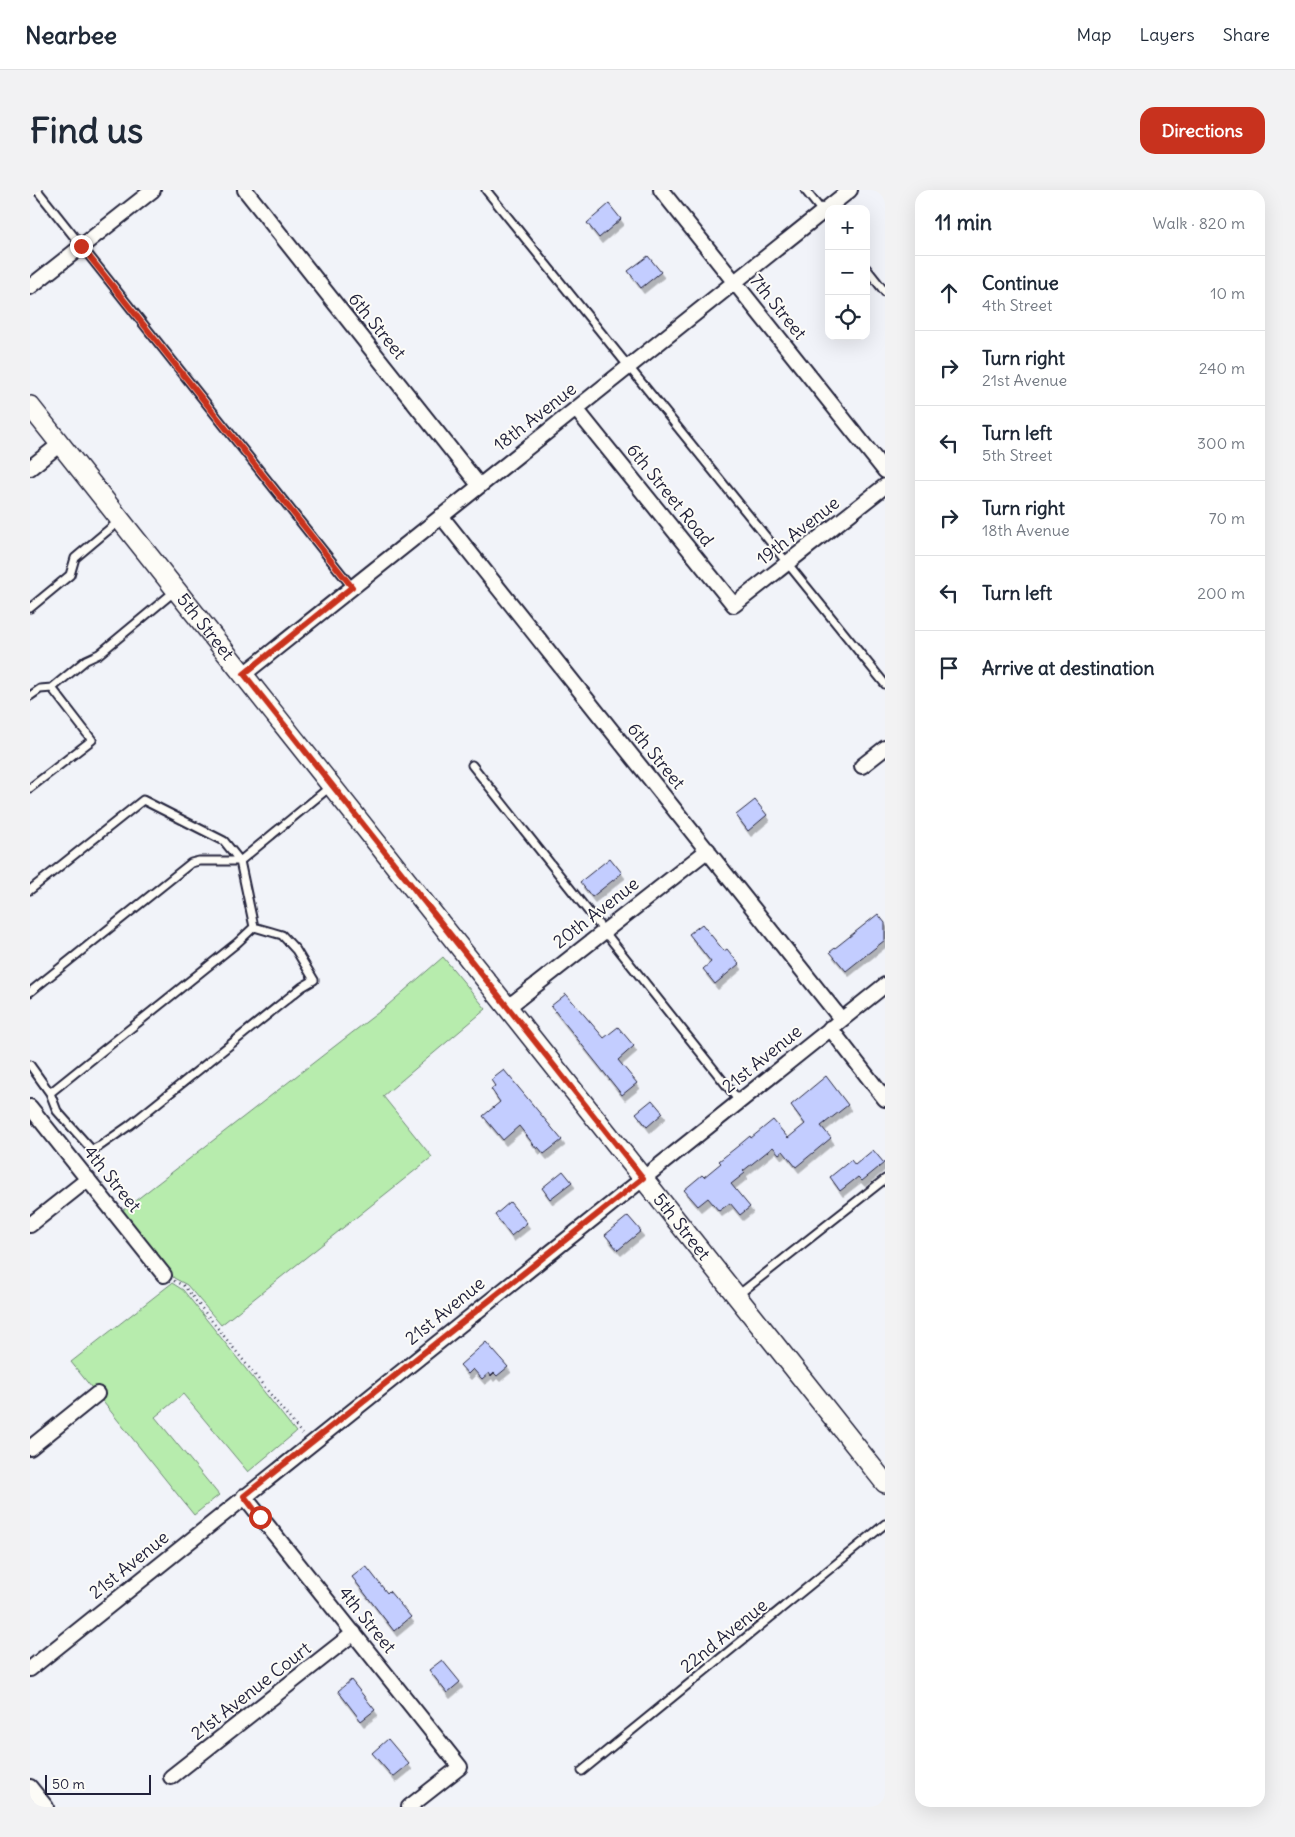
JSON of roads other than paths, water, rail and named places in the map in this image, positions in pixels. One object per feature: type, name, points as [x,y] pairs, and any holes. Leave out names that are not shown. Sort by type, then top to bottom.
[{"type":"main road","name":"5th Street","points":[[30,406],[885,1484]]},
{"type":"street","points":[[30,287],[153,190]]},
{"type":"street","name":"6th Street","points":[[245,190],[480,485]]},
{"type":"street","name":"7th Street","points":[[661,190],[885,471]]},
{"type":"street","name":"18th Avenue","points":[[836,205],[850,190]]},
{"type":"street","name":"18th Avenue","points":[[244,674],[734,282],[825,217]]},
{"type":"street","name":"6th Street Road","points":[[576,408],[734,605]]},
{"type":"street","points":[[30,468],[60,444]]},
{"type":"street","name":"19th Avenue","points":[[734,605],[885,486]]},
{"type":"street","name":"6th Street","points":[[441,516],[841,1019]]},
{"type":"street","points":[[862,766],[885,748]]},
{"type":"street","name":"20th Avenue","points":[[508,1007],[708,850]]},
{"type":"street","name":"21st Avenue","points":[[30,1668],[885,985]]},
{"type":"street","points":[[830,1028],[885,1099]]},
{"type":"street","name":"4th Street","points":[[30,1107],[164,1275]]},
{"type":"street","points":[[30,1225],[88,1179]]},
{"type":"street","points":[[30,1448],[97,1394]]},
{"type":"street","name":"4th Street","points":[[244,1496],[460,1767],[409,1807]]},
{"type":"street","name":"21st Avenue Court","points":[[171,1777],[354,1633]]},
{"type":"street","points":[[30,1787],[46,1807]]},
{"type":"lane","points":[[37,190],[352,587]]},
{"type":"lane","points":[[486,190],[885,684]]},
{"type":"lane","points":[[805,190],[825,215]]},
{"type":"lane","points":[[870,273],[885,292]]},
{"type":"lane","points":[[30,608],[70,575],[75,558],[120,520]]},
{"type":"lane","points":[[30,696],[40,689],[52,688],[86,660],[99,654],[176,590]]},
{"type":"lane","points":[[30,788],[92,740],[52,688]]},
{"type":"lane","points":[[472,765],[739,1101]]},
{"type":"lane","points":[[30,992],[191,863],[199,861],[240,861],[331,786]]},
{"type":"lane","points":[[30,890],[143,800],[224,841],[240,861],[254,927]]},
{"type":"lane","points":[[30,1065],[50,1093],[57,1110],[92,1150],[100,1146],[130,1126],[302,987],[314,980],[296,950],[282,935],[254,927]]},
{"type":"lane","points":[[50,1093],[237,943],[254,927]]},
{"type":"lane","points":[[736,1296],[885,1179]]},
{"type":"lane","name":"22nd Avenue","points":[[582,1772],[885,1524]]}]
